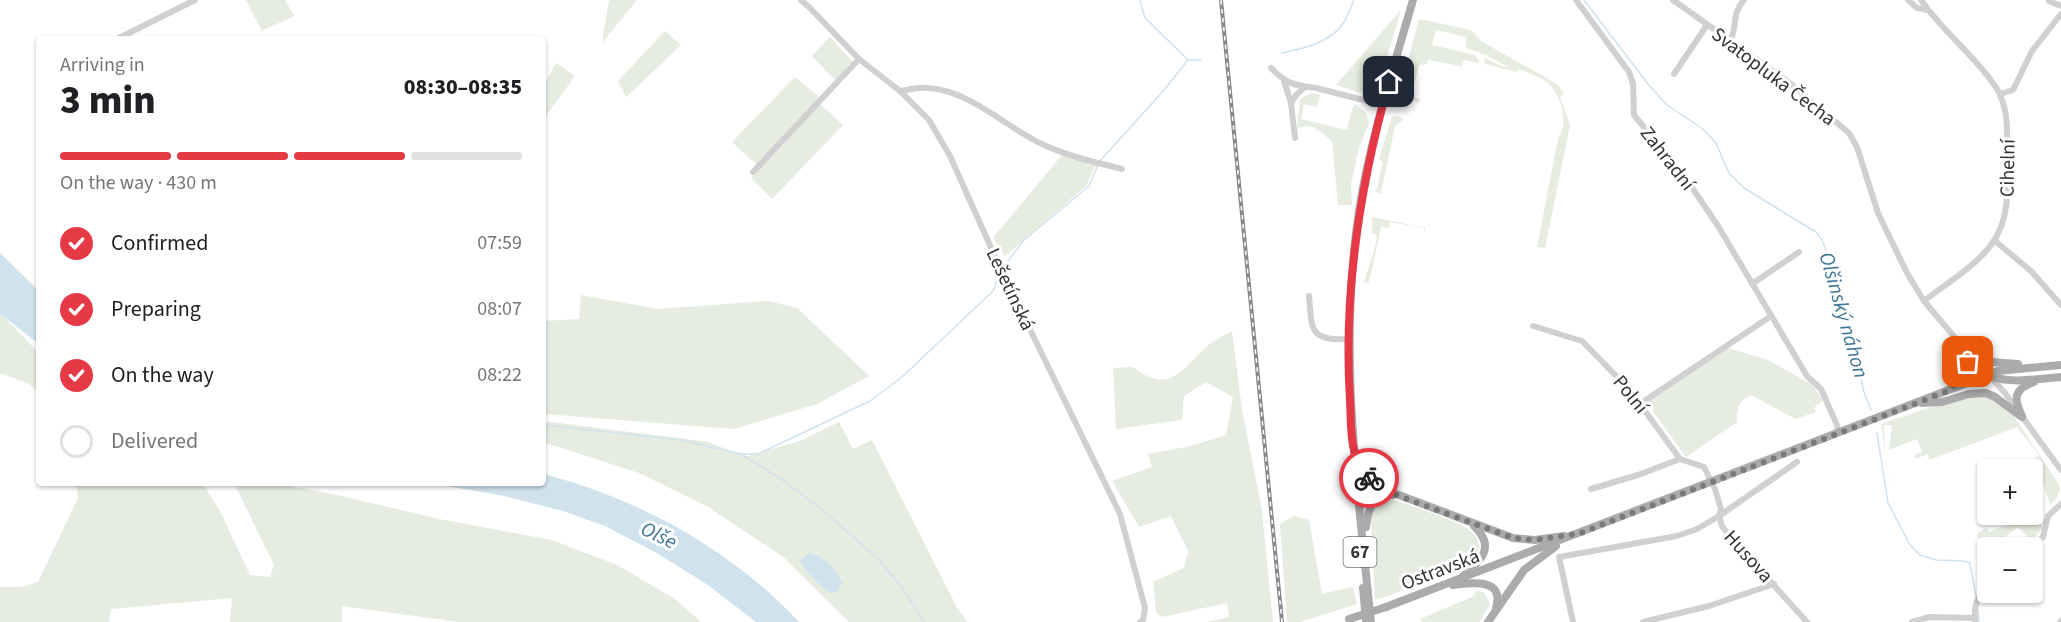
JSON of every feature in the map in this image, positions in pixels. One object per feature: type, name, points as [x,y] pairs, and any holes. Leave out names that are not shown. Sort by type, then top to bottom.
[{"type":"main road","name":"67","points":[[1371,622],[1356,482],[1349,339],[1359,214],[1369,158],[1413,0]]},
{"type":"main road","points":[[1948,391],[1963,376],[1968,366],[1961,344]]},
{"type":"main road","points":[[1968,353],[1997,363],[2041,366],[2061,364]]},
{"type":"main road","name":"Ostravská","points":[[1340,622],[1459,580],[2002,370],[2041,366]]},
{"type":"main road","points":[[1989,376],[2008,381],[2061,377]]},
{"type":"main road","points":[[2022,417],[2016,401],[2018,393],[2026,385],[2044,378]]},
{"type":"main road","points":[[1913,404],[1942,402],[1969,394],[1986,393],[2022,417]]},
{"type":"main road","name":"67","points":[[1354,450],[1371,481],[1388,492]]},
{"type":"main road","name":"67","points":[[1356,482],[1399,495],[1470,523]]},
{"type":"main road","name":"67","points":[[1356,482],[1355,496],[1366,622]]},
{"type":"main road","points":[[1365,550],[1367,516],[1371,505],[1382,496],[1399,495]]},
{"type":"main road","points":[[1470,523],[1517,539],[1535,540],[1578,534]]},
{"type":"main road","points":[[1459,580],[1479,562],[1484,553],[1484,539],[1470,523]]},
{"type":"main road","points":[[1488,622],[1524,570],[1566,539]]},
{"type":"main road","points":[[1443,586],[1481,582],[1487,584],[1494,589],[1497,597],[1494,612]]},
{"type":"street","points":[[123,36],[195,0]]},
{"type":"street","name":"Lešetínská","points":[[801,0],[859,59],[900,91],[929,120],[950,156],[1001,270],[1120,514],[1145,608],[1143,620],[1140,622]]},
{"type":"street","name":"Zahradní","points":[[1576,0],[1629,72],[1633,84],[1634,115],[1687,180],[1718,226],[1807,376],[1821,389],[1837,425],[1838,433]]},
{"type":"street","name":"Svatopluka Čecha","points":[[1673,0],[1791,84],[1849,133],[1857,147],[1878,213],[1907,273],[1924,301],[2005,393],[2061,470]]},
{"type":"street","points":[[1730,41],[1735,31],[1734,18],[1737,8],[1744,0]]},
{"type":"street","points":[[1908,0],[1917,8],[1928,10]]},
{"type":"street","name":"Cihelní","points":[[1921,0],[1977,62],[2000,94],[2006,113],[2007,188],[2005,216],[1995,241],[1981,258],[1924,301]]},
{"type":"street","points":[[2049,1],[2061,6]]},
{"type":"street","points":[[2000,94],[2013,90],[2032,51],[2061,14]]},
{"type":"street","points":[[1674,74],[1707,25]]},
{"type":"street","points":[[753,172],[859,59]]},
{"type":"street","points":[[1271,68],[1284,81],[1292,103],[1295,138]]},
{"type":"street","points":[[1284,81],[1304,88],[1316,87],[1383,105]]},
{"type":"street","points":[[900,91],[928,88],[948,92],[978,105],[1041,144],[1076,157],[1122,169]]},
{"type":"street","points":[[1292,103],[1297,93],[1304,88]]},
{"type":"street","points":[[1995,241],[2031,271],[2061,305]]},
{"type":"street","points":[[1752,284],[1799,252]]},
{"type":"street","points":[[1309,296],[1315,332],[1326,339],[1349,339]]},
{"type":"street","points":[[1640,404],[1771,316]]},
{"type":"street","name":"Polní","points":[[1533,326],[1582,341],[1629,389],[1680,459],[1704,467],[1712,482]]},
{"type":"street","points":[[1591,489],[1680,459]]},
{"type":"street","points":[[1573,622],[1559,557],[1677,536],[1697,529],[1797,462]]},
{"type":"street","name":"Husova","points":[[1712,482],[1721,509],[1719,516],[1722,526],[1807,622]]},
{"type":"street","points":[[2043,537],[2048,516],[2061,504]]},
{"type":"street","points":[[1643,622],[1709,606],[1773,584]]},
{"type":"street","points":[[1912,622],[1929,617],[1975,620],[1974,606],[1977,601]]},
{"type":"shaded area","points":[[246,0],[285,0],[294,16],[262,31]]},
{"type":"shaded area","points":[[609,0],[637,0],[602,43]]},
{"type":"shaded area","points":[[1401,10],[1380,81],[1376,87],[1366,93],[1336,85]]},
{"type":"shaded area","points":[[1419,19],[1471,30],[1481,41],[1557,84],[1564,93],[1560,97],[1570,125],[1545,248],[1537,247],[1558,139],[1562,132],[1563,115],[1559,98],[1549,84],[1542,79],[1519,69],[1517,72],[1485,64],[1484,58],[1510,68],[1486,55],[1466,48],[1466,37],[1436,30],[1432,45],[1475,55],[1479,61],[1478,63],[1464,60],[1460,71],[1461,66],[1428,60],[1427,64],[1419,65],[1412,93],[1413,97],[1420,99],[1419,103],[1400,91]]},
{"type":"shaded area","points":[[665,31],[681,45],[626,97],[618,81]]},
{"type":"shaded area","points":[[830,37],[853,62],[836,81],[812,56]]},
{"type":"shaded area","points":[[556,63],[575,76],[546,116],[546,81]]},
{"type":"shaded area","points":[[795,77],[820,98],[757,165],[732,142]]},
{"type":"shaded area","points":[[1312,93],[1320,95],[1317,107],[1304,104],[1301,119],[1347,130],[1355,104],[1366,113],[1369,123],[1359,147],[1351,184],[1352,205],[1338,205],[1332,141],[1312,127],[1297,129],[1300,99]]},
{"type":"shaded area","points":[[820,104],[843,125],[772,199],[751,178]]},
{"type":"shaded area","points":[[1392,117],[1403,120],[1395,126],[1381,193],[1376,192],[1383,162],[1379,159]]},
{"type":"shaded area","points":[[1062,155],[1096,165],[1086,186],[1005,256],[993,238]]},
{"type":"shaded area","points":[[1372,217],[1426,228],[1424,232],[1424,228],[1390,222],[1389,228],[1381,227],[1369,283],[1364,282],[1377,235],[1372,233]]},
{"type":"shaded area","points":[[581,295],[658,309],[768,301],[797,308],[869,376],[817,404],[734,429],[546,414],[546,321],[579,319]]},
{"type":"shaded area","points":[[0,313],[36,350],[36,390],[27,383],[0,373]]},
{"type":"shaded area","points":[[1232,331],[1242,409],[1262,511],[1273,622],[1207,622],[1229,617],[1227,603],[1162,617],[1156,612],[1153,582],[1184,568],[1188,551],[1171,516],[1139,527],[1112,481],[1152,467],[1148,454],[1191,446],[1226,435],[1233,397],[1206,382],[1184,396],[1182,420],[1116,429],[1113,368],[1133,367],[1147,376],[1168,379],[1185,368],[1211,343]]},
{"type":"shaded area","points":[[1728,348],[1768,360],[1811,384],[1823,400],[1814,408],[1816,412],[1796,419],[1751,395],[1739,406],[1737,422],[1686,457],[1647,403]]},
{"type":"shaded area","points":[[1986,395],[2013,415],[2042,459],[2036,459],[2039,455],[2017,427],[1929,460],[1928,454],[1915,459],[1914,455],[1922,452],[1917,439],[1889,450],[1892,425],[1884,425],[1893,504],[1881,424],[1952,400]]},
{"type":"shaded area","points":[[546,421],[709,442],[745,457],[800,441],[839,422],[853,449],[872,440],[959,611],[968,622],[849,622],[782,556],[708,507],[639,473],[546,443]],"holes":[[[815,554],[836,573],[832,593],[818,584],[800,561],[804,556]]]},
{"type":"shaded area","points":[[2043,460],[2060,486],[2058,494],[2050,505],[2043,483]]},
{"type":"shaded area","points":[[74,486],[204,486],[219,509],[250,575],[270,577],[274,565],[235,486],[290,486],[439,519],[552,540],[617,565],[675,599],[701,622],[458,622],[342,606],[342,622],[230,622],[232,598],[111,609],[109,622],[0,622],[0,587],[22,587],[38,582],[78,498],[77,489]]},
{"type":"shaded area","points":[[1385,499],[1427,511],[1469,530],[1479,543],[1478,552],[1463,565],[1375,600],[1371,520],[1375,507]]},
{"type":"shaded area","points":[[1294,516],[1309,520],[1322,594],[1353,587],[1357,604],[1300,622],[1287,622],[1280,524]]},
{"type":"shaded area","points":[[2007,525],[2042,525],[2043,528],[2035,537],[2027,537],[2018,527],[2005,537],[1977,537],[1978,533],[1986,528],[1989,532]]},
{"type":"shaded area","points":[[1476,591],[1484,592],[1490,604],[1480,622],[1422,622],[1420,619],[1474,596]]},
{"type":"water","points":[[0,253],[36,288],[36,342],[0,314]]},
{"type":"water","name":"Olše","points":[[546,475],[614,497],[682,530],[714,550],[773,596],[799,622],[756,622],[708,585],[655,552],[605,526],[563,511],[504,496],[447,486],[546,486]]},
{"type":"water","points":[[809,553],[830,564],[841,579],[842,584],[832,594],[814,579],[800,560]]},
{"type":"waterway","points":[[1140,0],[1145,18],[1188,60],[1201,60]]},
{"type":"waterway","name":"Olšinský náhon","points":[[1282,53],[1316,44],[1332,35],[1344,22],[1354,0]]},
{"type":"waterway","name":"Olšinský náhon","points":[[1584,0],[1648,84],[1667,105],[1703,129],[1716,143],[1729,173],[1744,188],[1816,232],[1822,240],[1832,265],[1864,392],[1871,410]]},
{"type":"waterway","points":[[1100,161],[1188,60]]},
{"type":"waterway","points":[[1003,268],[1023,241],[1089,186],[1098,165]]},
{"type":"waterway","points":[[741,454],[758,454],[870,401],[902,377],[993,291],[1000,272]]},
{"type":"waterway","points":[[546,425],[680,440],[741,454],[784,481],[824,511],[878,559],[901,586],[924,622]]},
{"type":"waterway","name":"Olšinský náhon","points":[[1877,433],[1888,503],[1910,545],[1920,555],[1936,560],[1970,563],[1976,597]]},
{"type":"waterway","name":"Olšinský náhon","points":[[1978,611],[1979,622]]},
{"type":"railway","points":[[1221,0],[1282,622]]},
{"type":"way so far","points":[[1369,478],[1388,492],[1513,538],[1535,540],[1578,534],[1948,391],[1963,376],[1968,362]]},
{"type":"route","points":[[1369,478],[1354,450],[1349,339],[1359,214],[1369,158],[1389,82]]}]
